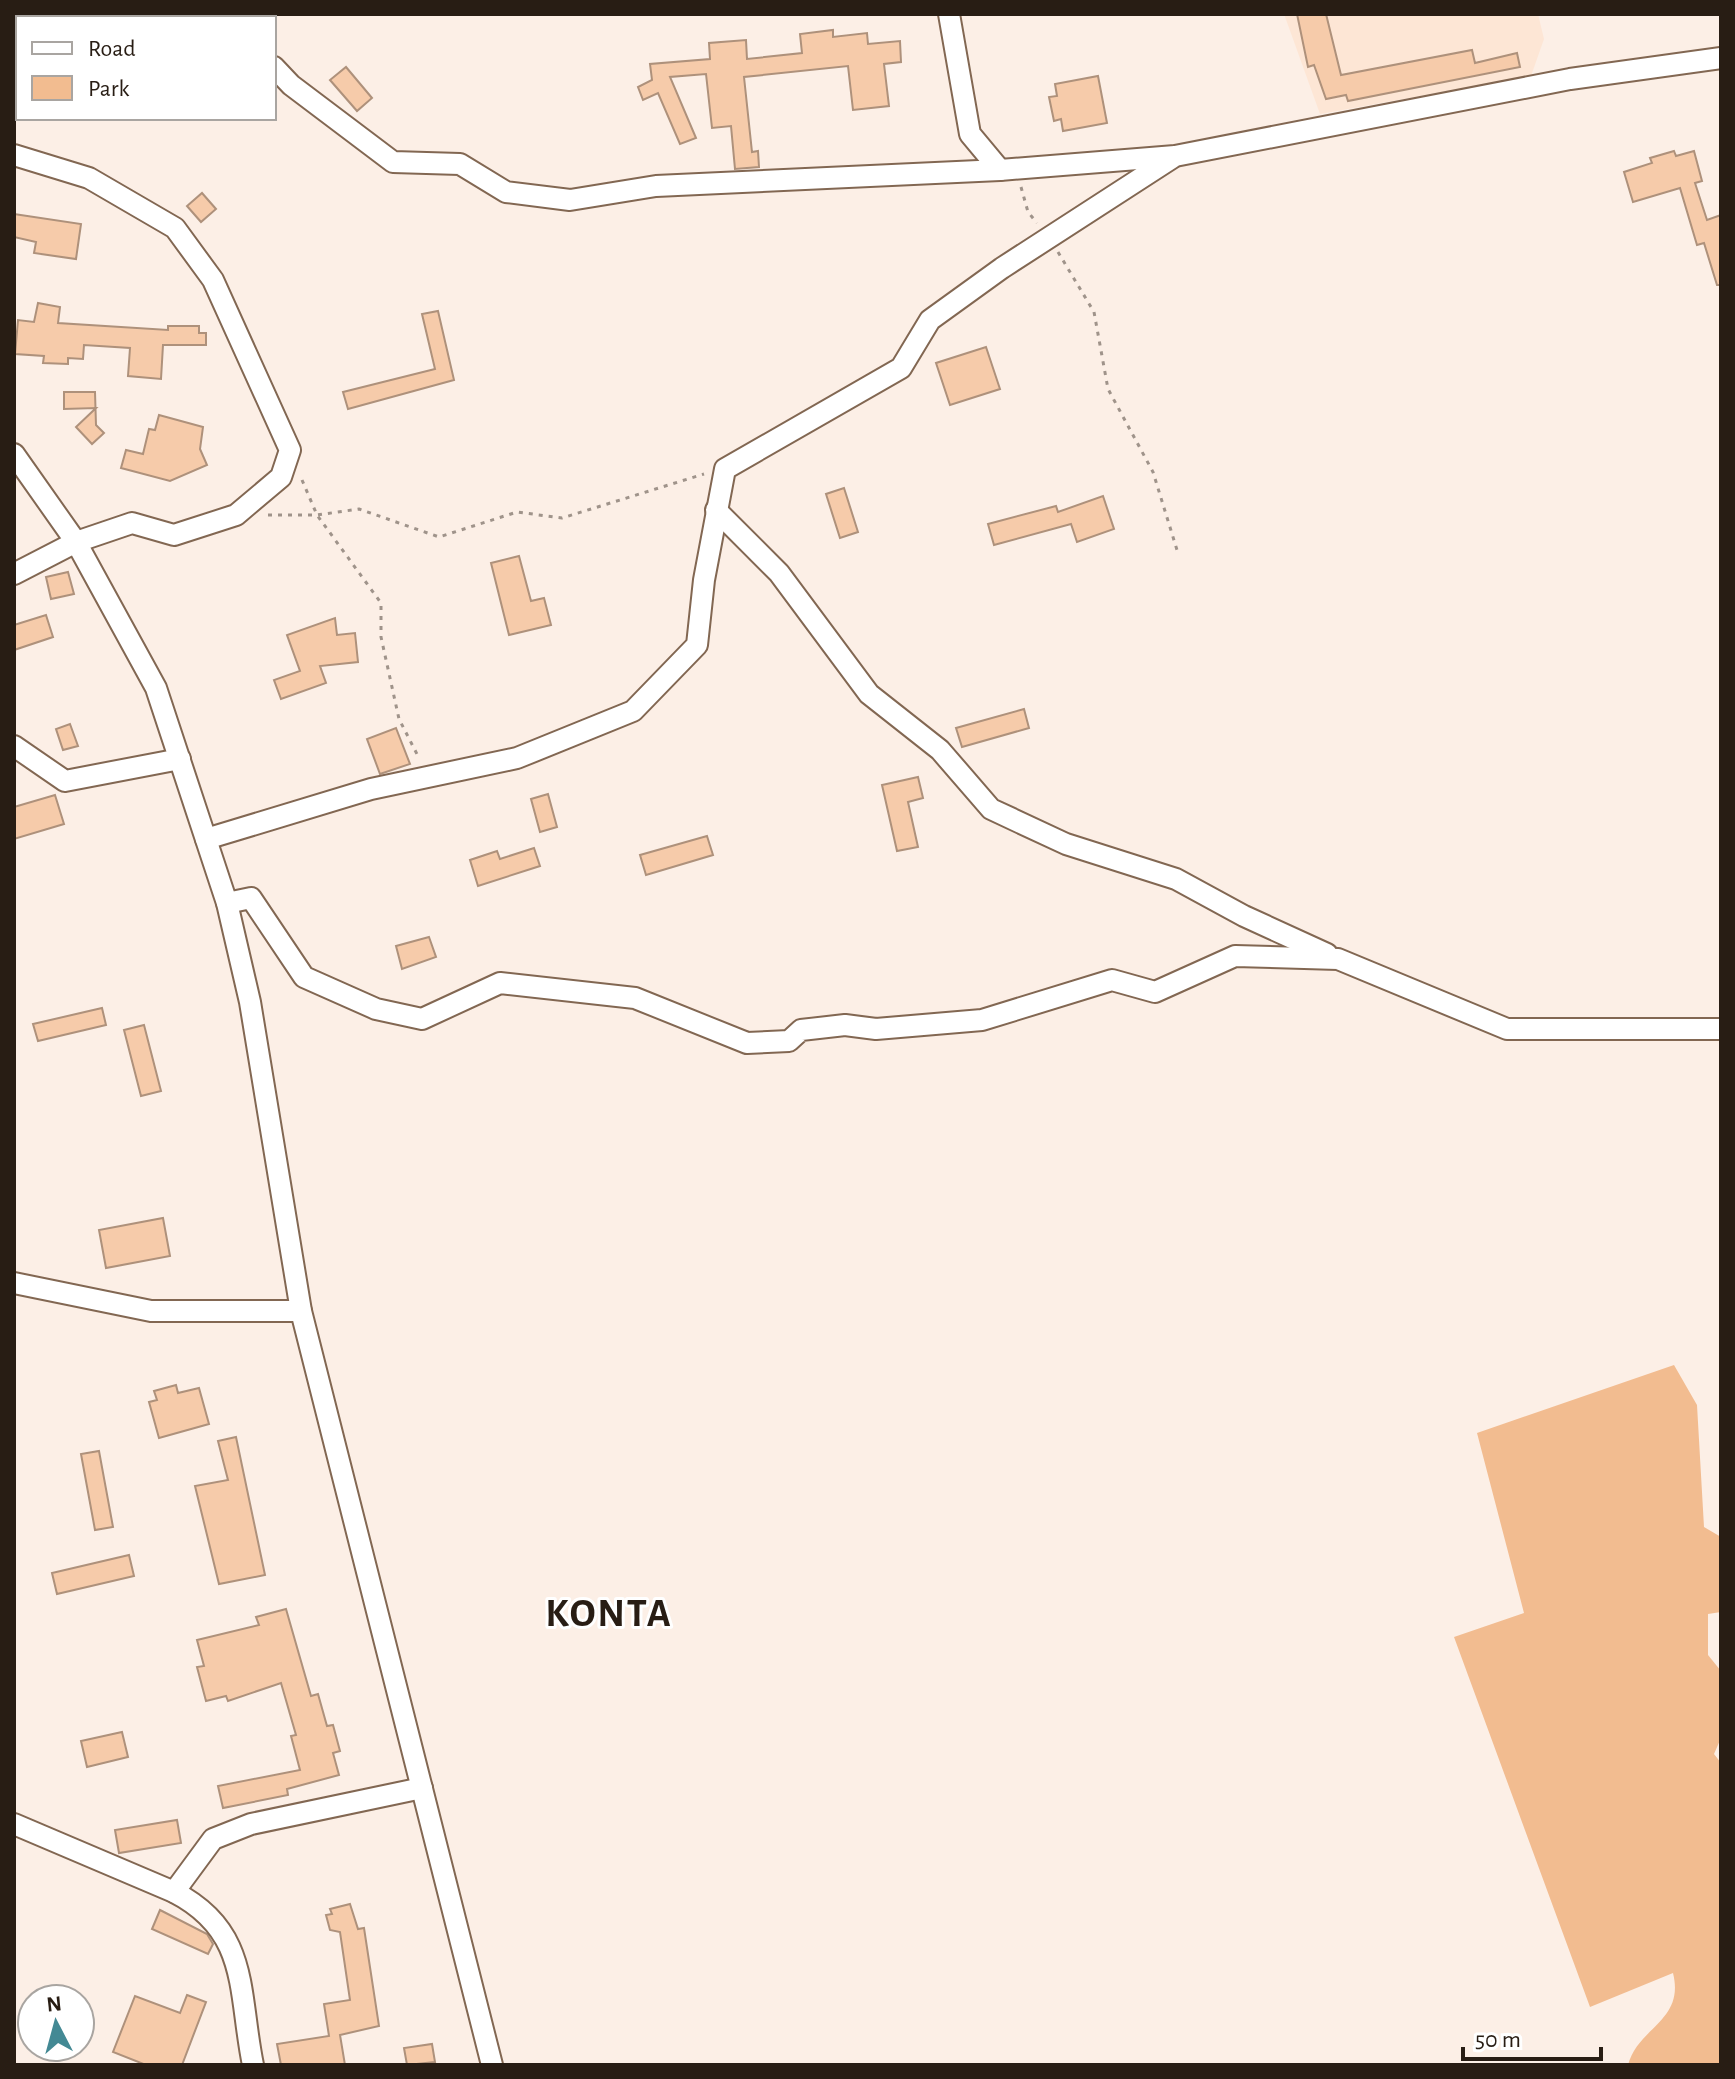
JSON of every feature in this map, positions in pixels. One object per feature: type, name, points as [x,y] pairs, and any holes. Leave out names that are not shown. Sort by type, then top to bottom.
[{"type":"street","points":[[949,14],[970,134],[1008,170]]},
{"type":"street","points":[[276,69],[291,85],[393,162],[460,164],[506,192],[570,200],[656,186],[1008,170],[1175,156],[1570,79],[1721,58]]},
{"type":"street","points":[[14,155],[89,178],[175,228],[213,280],[290,450],[281,477],[236,515],[174,535],[132,523],[76,542],[14,574]]},
{"type":"street","points":[[206,839],[371,789],[517,758],[633,711],[697,645],[716,510],[725,469],[901,368],[930,320],[1002,268],[1050,240],[1175,156]]},
{"type":"street","points":[[14,454],[76,542],[156,688],[227,903],[250,1002],[301,1311],[492,2065]]},
{"type":"street","points":[[716,510],[779,573],[869,694],[940,750],[991,809],[1066,844],[1176,879],[1244,916],[1338,959],[1507,1029],[1721,1029]]},
{"type":"street","points":[[14,746],[65,781],[180,759]]},
{"type":"street","points":[[227,903],[251,898],[304,977],[376,1009],[422,1019],[500,983],[635,998],[747,1043],[789,1041],[801,1030],[845,1025],[877,1029],[982,1020],[1112,980],[1155,992],[1235,956],[1338,959]]},
{"type":"street","points":[[14,1283],[151,1311],[301,1311]]},
{"type":"street","points":[[174,1892],[213,1839],[251,1824],[422,1788]]},
{"type":"street","points":[[14,1824],[199,1904],[218,1922],[230,1946],[245,1998],[252,2064]]},
{"type":"path","points":[[1008,170],[1028,212],[1050,240],[1094,312],[1108,389],[1153,472],[1177,550]]},
{"type":"path","points":[[290,450],[317,515],[381,603],[381,637],[399,719],[429,777]]},
{"type":"path","points":[[236,515],[317,515],[359,509],[439,537],[517,512],[562,518],[684,478],[725,469]]},
{"type":"shaded area","points":[[1284,14],[1538,14],[1544,39],[1531,76],[1320,114]]},
{"type":"green space","points":[[1674,1365],[1697,1405],[1704,1527],[1721,1537],[1721,1612],[1708,1614],[1708,1655],[1721,1671],[1721,1738],[1714,1754],[1721,1763],[1721,2065],[1628,2065],[1641,2041],[1667,2013],[1675,1989],[1673,1973],[1590,2007],[1454,1637],[1524,1613],[1477,1433]]},
{"type":"building","points":[[1297,14],[1326,14],[1341,75],[1472,50],[1475,63],[1517,53],[1520,67],[1348,101],[1346,95],[1326,99],[1314,65],[1308,67]]},
{"type":"building","points":[[833,30],[833,37],[867,33],[868,44],[900,41],[901,62],[884,64],[889,106],[853,110],[848,66],[744,77],[752,152],[758,151],[759,167],[735,169],[731,126],[712,128],[706,74],[670,77],[696,138],[680,144],[658,93],[643,100],[638,87],[652,80],[650,64],[710,59],[709,43],[746,40],[747,59],[802,53],[800,34]]},
{"type":"building","points":[[346,67],[372,98],[357,111],[330,80]]},
{"type":"building","points":[[1098,76],[1107,123],[1063,131],[1061,119],[1054,121],[1049,97],[1057,96],[1055,84]]},
{"type":"building","points":[[1674,151],[1676,156],[1694,151],[1702,181],[1695,183],[1707,220],[1721,215],[1721,285],[1717,285],[1704,243],[1697,245],[1680,188],[1633,202],[1624,172],[1652,163],[1650,158]]},
{"type":"building","points":[[202,193],[216,209],[201,222],[187,206]]},
{"type":"building","points":[[14,214],[81,224],[76,259],[34,253],[36,242],[14,237]]},
{"type":"building","points":[[38,303],[60,307],[58,323],[168,330],[168,326],[199,326],[199,333],[206,333],[206,345],[163,345],[161,379],[128,376],[130,348],[84,345],[83,359],[68,358],[68,364],[43,363],[44,356],[15,354],[18,320],[34,322]]},
{"type":"building","points":[[438,311],[454,380],[348,409],[343,392],[435,369],[422,314]]},
{"type":"building","points":[[986,347],[1000,389],[950,405],[936,363]]},
{"type":"building","points":[[64,392],[95,392],[95,408],[64,409]]},
{"type":"building","points":[[95,408],[96,425],[104,433],[92,444],[76,427]]},
{"type":"building","points":[[159,415],[203,427],[200,449],[207,465],[170,481],[121,468],[126,450],[143,454],[149,429],[155,430]]},
{"type":"building","points":[[844,488],[858,532],[840,538],[826,494]]},
{"type":"building","points":[[1103,496],[1114,529],[1077,542],[1071,524],[994,545],[988,524],[1056,506],[1058,512]]},
{"type":"building","points":[[519,556],[531,601],[544,598],[551,625],[509,635],[491,563]]},
{"type":"building","points":[[68,572],[74,594],[51,599],[46,577]]},
{"type":"building","points":[[46,615],[53,637],[14,650],[14,625]]},
{"type":"building","points":[[335,618],[337,635],[355,633],[358,662],[320,666],[326,683],[281,699],[274,680],[300,671],[287,635]]},
{"type":"building","points":[[1024,709],[1029,728],[962,747],[956,728]]},
{"type":"building","points":[[70,724],[78,746],[63,750],[56,729]]},
{"type":"building","points":[[396,728],[410,764],[380,774],[367,739]]},
{"type":"building","points":[[918,777],[923,798],[908,802],[918,847],[897,851],[882,785]]},
{"type":"building","points":[[548,794],[557,827],[540,832],[531,799]]},
{"type":"building","points":[[55,795],[64,824],[14,839],[14,807]]},
{"type":"building","points":[[707,836],[713,855],[646,875],[640,855]]},
{"type":"building","points":[[534,848],[540,866],[478,886],[470,860],[497,851],[500,859]]},
{"type":"building","points":[[429,937],[436,957],[402,969],[396,946]]},
{"type":"building","points":[[102,1008],[106,1025],[38,1041],[33,1024]]},
{"type":"building","points":[[144,1025],[161,1091],[141,1096],[124,1030]]},
{"type":"building","points":[[163,1218],[170,1256],[106,1268],[99,1230]]},
{"type":"building","points":[[176,1385],[178,1393],[199,1388],[209,1424],[159,1438],[149,1402],[157,1400],[154,1391]]},
{"type":"building","points":[[236,1437],[265,1575],[219,1584],[195,1486],[228,1480],[218,1441]]},
{"type":"building","points":[[99,1451],[113,1527],[95,1530],[81,1454]]},
{"type":"building","points":[[129,1555],[134,1576],[57,1594],[52,1573]]},
{"type":"building","points":[[286,1609],[311,1696],[318,1694],[327,1726],[333,1725],[340,1751],[333,1753],[339,1775],[287,1789],[288,1795],[223,1808],[218,1786],[300,1770],[291,1736],[296,1735],[281,1683],[228,1701],[226,1696],[206,1701],[197,1667],[204,1666],[197,1640],[259,1625],[256,1617]]},
{"type":"building","points":[[122,1732],[128,1757],[87,1767],[81,1741]]},
{"type":"building","points":[[177,1820],[181,1843],[119,1853],[115,1830]]},
{"type":"building","points":[[350,1904],[358,1929],[364,1928],[379,2026],[340,2035],[345,2065],[281,2065],[277,2044],[329,2036],[324,2004],[350,2000],[340,1932],[330,1930],[326,1915],[332,1914],[330,1909]]},
{"type":"building","points":[[160,1910],[207,1934],[213,1944],[208,1954],[152,1929]]},
{"type":"building","points":[[187,1995],[206,2002],[182,2065],[146,2065],[113,2052],[135,1996],[180,2013]]},
{"type":"building","points":[[432,2044],[435,2062],[407,2065],[404,2048]]},
{"type":"district","name":"KONTA","points":[[609,1612]]}]
